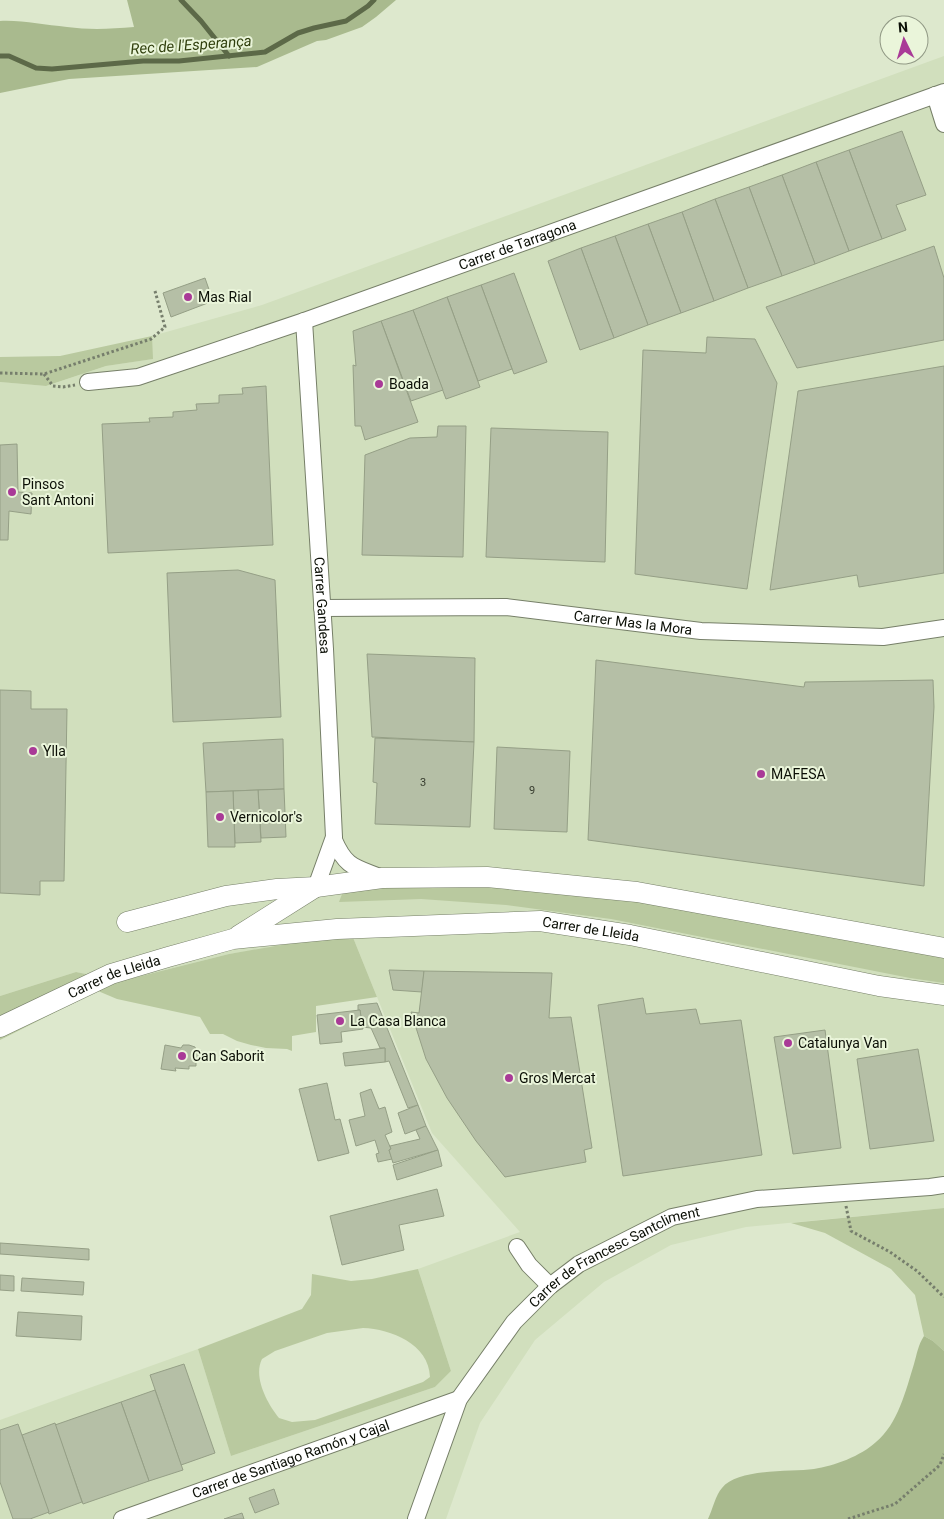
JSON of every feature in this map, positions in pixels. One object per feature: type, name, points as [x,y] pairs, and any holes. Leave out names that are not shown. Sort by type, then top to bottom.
[{"type":"street","points":[[940,94],[944,124]]},
{"type":"street","name":"Carrer de Tarragona","points":[[88,382],[138,377],[304,321],[940,94]]},
{"type":"street","name":"Carrer Gandesa","points":[[304,321],[334,840],[316,886]]},
{"type":"street","name":"Carrer Mas la Mora","points":[[322,608],[506,607],[701,631],[873,637],[944,628]]},
{"type":"street","points":[[334,840],[341,856],[348,863],[382,878]]},
{"type":"street","name":"Carrer de Lleida","points":[[127,922],[226,896],[277,889],[382,878],[487,878],[637,892],[944,948]]},
{"type":"street","name":"Carrer de Lleida","points":[[233,939],[316,886]]},
{"type":"street","name":"Carrer de Lleida","points":[[0,1027],[111,974],[168,956],[233,939],[337,929],[540,921],[630,935],[879,986],[944,995]]},
{"type":"street","name":"Carrer de Francesc Santcliment","points":[[416,1519],[459,1399],[514,1322],[550,1286],[579,1264],[672,1217],[757,1199],[944,1185]]},
{"type":"street","points":[[516,1247],[529,1265],[550,1286]]},
{"type":"street","name":"Carrer de Santiago Ramón y Cajal","points":[[122,1519],[459,1399]]},
{"type":"path","points":[[0,373],[44,374],[152,339],[165,327],[155,291]]},
{"type":"path","points":[[44,374],[53,386],[63,387],[88,382]]},
{"type":"path","points":[[843,1193],[851,1231],[890,1252],[917,1271],[944,1298]]},
{"type":"path","points":[[846,1210],[856,1209]]},
{"type":"path","points":[[848,1519],[895,1504],[940,1465],[944,1454]]},
{"type":"shaded area","points":[[127,0],[396,0],[362,27],[326,40],[317,41],[257,67],[69,79],[0,93],[0,21],[84,29],[134,27]]},
{"type":"shaded area","points":[[944,56],[944,1208],[746,1227],[671,1245],[604,1282],[535,1340],[480,1423],[446,1519],[0,1519],[0,1420],[198,1349],[231,1456],[435,1387],[451,1371],[418,1269],[520,1232],[432,1133],[352,935],[229,954],[121,981],[76,972],[0,996],[0,382],[46,386],[106,366],[152,359],[152,336],[262,305],[919,65],[929,65],[929,61]]},
{"type":"shaded area","points":[[152,336],[153,359],[106,366],[46,386],[0,382],[0,357],[60,356]]},
{"type":"shaded area","points":[[482,884],[588,893],[944,958],[944,983],[910,978],[611,919],[506,905],[421,899],[339,902],[344,889]]},
{"type":"shaded area","points":[[352,935],[377,997],[316,1006],[316,1032],[292,1036],[292,1051],[251,1045],[223,1034],[210,1034],[200,1017],[117,999],[98,991],[0,1040],[0,996],[76,972],[121,981],[229,954],[316,939]]},
{"type":"shaded area","points":[[944,1208],[944,1351],[924,1336],[915,1295],[891,1269],[825,1233],[791,1223]]},
{"type":"shaded area","points":[[418,1269],[451,1371],[435,1387],[231,1456],[198,1349],[302,1309],[311,1295],[312,1274],[351,1281],[372,1279]],"holes":[[[363,1328],[396,1335],[416,1347],[428,1365],[430,1377],[423,1382],[315,1420],[292,1422],[279,1418],[270,1405],[260,1382],[259,1374],[262,1359],[275,1351],[327,1333]]]},
{"type":"shaded area","points":[[924,1336],[944,1351],[944,1519],[708,1519],[722,1488],[739,1477],[765,1472],[814,1469],[830,1465],[855,1456],[876,1442],[884,1435],[896,1416]]},
{"type":"building","points":[[902,131],[926,195],[896,205],[906,230],[882,239],[849,150]]},
{"type":"building","points":[[849,150],[882,239],[849,251],[816,162]]},
{"type":"building","points":[[816,162],[849,251],[815,264],[782,175]]},
{"type":"building","points":[[782,175],[815,264],[782,276],[749,187]]},
{"type":"building","points":[[749,187],[782,276],[748,288],[715,199]]},
{"type":"building","points":[[715,199],[748,288],[714,301],[682,212]]},
{"type":"building","points":[[682,212],[714,301],[681,313],[648,224]]},
{"type":"building","points":[[648,224],[681,313],[648,325],[615,236]]},
{"type":"building","points":[[615,236],[648,325],[614,338],[581,248]]},
{"type":"building","points":[[934,246],[944,278],[944,340],[797,368],[766,307]]},
{"type":"building","points":[[581,248],[614,338],[580,350],[548,261]]},
{"type":"building","points":[[514,273],[547,362],[514,374],[481,285]]},
{"type":"building","name":"Mas Rial","points":[[205,278],[213,301],[171,317],[163,293]]},
{"type":"building","points":[[481,285],[512,369],[478,381],[447,297]]},
{"type":"building","points":[[447,297],[480,387],[446,399],[413,310]]},
{"type":"building","points":[[413,310],[443,390],[411,401],[381,321]]},
{"type":"building","name":"Boada","points":[[381,321],[418,422],[365,440],[361,426],[355,426],[353,365],[356,366],[353,331]]},
{"type":"building","points":[[707,337],[755,339],[777,383],[747,589],[635,574],[643,350],[706,353]]},
{"type":"building","points":[[944,366],[944,573],[859,587],[857,575],[770,590],[798,391]]},
{"type":"building","points":[[266,386],[273,545],[108,553],[102,424],[150,422],[149,418],[173,417],[173,412],[197,410],[196,404],[219,403],[219,395],[243,394],[242,388]]},
{"type":"building","points":[[438,426],[466,426],[463,557],[362,555],[365,455],[410,438],[437,437]]},
{"type":"building","points":[[491,428],[608,432],[605,562],[486,557]]},
{"type":"building","name":"Pinsos Sant Antoni","points":[[17,444],[18,492],[32,493],[31,514],[9,511],[8,540],[0,540],[0,445]]},
{"type":"building","points":[[238,570],[275,580],[281,717],[173,722],[167,573]]},
{"type":"building","points":[[367,654],[475,658],[474,742],[372,737]]},
{"type":"building","name":"MAFESA","points":[[596,660],[804,687],[805,682],[933,680],[934,707],[924,886],[588,840]]},
{"type":"building","name":"Ylla","points":[[0,690],[31,691],[31,709],[67,709],[64,881],[40,881],[40,895],[0,893]]},
{"type":"building","points":[[375,738],[474,742],[470,827],[375,824],[377,783],[373,782]]},
{"type":"building","points":[[283,739],[284,789],[206,792],[203,743]]},
{"type":"building","points":[[497,747],[570,751],[567,832],[494,829]]},
{"type":"building","points":[[284,789],[286,837],[261,838],[258,790]]},
{"type":"building","points":[[258,790],[261,842],[235,843],[233,791]]},
{"type":"building","name":"Vernicolor's","points":[[233,791],[235,847],[208,847],[206,792]]},
{"type":"building","points":[[389,970],[424,971],[422,992],[393,990]]},
{"type":"building","name":"Gros Mercat","points":[[424,971],[552,973],[549,1018],[571,1017],[592,1148],[584,1150],[586,1162],[505,1177],[476,1141],[447,1098],[426,1059],[411,1012],[419,1013]]},
{"type":"building","points":[[643,998],[646,1014],[696,1009],[700,1024],[741,1020],[762,1155],[623,1176],[598,1005]]},
{"type":"building","points":[[377,1003],[418,1105],[408,1108],[389,1061],[385,1062],[385,1048],[380,1048],[371,1028],[362,1027],[358,1005]]},
{"type":"building","name":"La Casa Blanca","points":[[360,1010],[363,1029],[341,1032],[342,1042],[320,1044],[317,1015]]},
{"type":"building","points":[[825,1030],[841,1148],[793,1154],[774,1037]]},
{"type":"building","name":"Can Saborit","points":[[165,1045],[181,1048],[183,1045],[189,1045],[195,1047],[196,1051],[202,1051],[199,1060],[196,1060],[196,1066],[189,1066],[189,1069],[175,1068],[176,1071],[161,1069]]},
{"type":"building","points":[[385,1048],[385,1062],[345,1066],[343,1053]]},
{"type":"building","points":[[918,1049],[934,1141],[870,1149],[857,1059]]},
{"type":"building","points":[[327,1083],[335,1120],[340,1119],[349,1153],[318,1161],[299,1089]]},
{"type":"building","points":[[371,1089],[379,1109],[385,1107],[392,1132],[385,1135],[391,1149],[389,1150],[392,1159],[378,1162],[376,1154],[379,1153],[375,1140],[356,1146],[349,1120],[365,1116],[360,1093]]},
{"type":"building","points":[[418,1105],[426,1126],[405,1134],[398,1113]]},
{"type":"building","points":[[426,1126],[438,1150],[393,1163],[389,1150],[391,1149],[390,1146],[420,1139],[416,1130]]},
{"type":"building","points":[[438,1150],[442,1166],[397,1180],[393,1165]]},
{"type":"building","points":[[437,1189],[444,1216],[399,1225],[404,1250],[342,1265],[330,1216]]},
{"type":"building","points":[[0,1243],[89,1249],[89,1260],[0,1254]]},
{"type":"building","points":[[0,1275],[14,1276],[14,1291],[0,1290]]},
{"type":"building","points":[[22,1278],[84,1282],[83,1295],[21,1291]]},
{"type":"building","points":[[18,1312],[82,1316],[81,1340],[16,1336]]},
{"type":"building","points":[[184,1364],[215,1453],[181,1465],[150,1375]]},
{"type":"building","points":[[155,1390],[183,1470],[149,1481],[121,1402]]},
{"type":"building","points":[[121,1402],[149,1481],[83,1504],[55,1425]]},
{"type":"building","points":[[55,1423],[82,1502],[49,1514],[22,1435]]},
{"type":"building","points":[[18,1424],[49,1512],[30,1519],[13,1519],[0,1482],[0,1430]]},
{"type":"building","points":[[274,1489],[279,1504],[255,1513],[249,1498]]},
{"type":"building","points":[[242,1513],[244,1519],[224,1519]]},
{"type":"waterway","points":[[181,0],[201,21],[229,56]]},
{"type":"waterway","name":"Rec de l'Esperança","points":[[0,56],[9,56],[36,68],[52,69],[143,61],[179,61],[265,52],[298,33],[346,21],[374,0]]},
{"type":"place","name":"Mas Rial","points":[[188,297]]},
{"type":"place","name":"Boada","points":[[379,384]]},
{"type":"place","name":"Pinsos Sant Antoni","points":[[12,492]]},
{"type":"place","name":"Ylla","points":[[33,751]]},
{"type":"place","name":"MAFESA","points":[[761,774]]},
{"type":"place","name":"Vernicolor's","points":[[220,817]]},
{"type":"place","name":"La Casa Blanca","points":[[340,1021]]},
{"type":"place","name":"Catalunya Van","points":[[788,1043]]},
{"type":"place","name":"Can Saborit","points":[[182,1056]]},
{"type":"place","name":"Gros Mercat","points":[[509,1078]]}]
